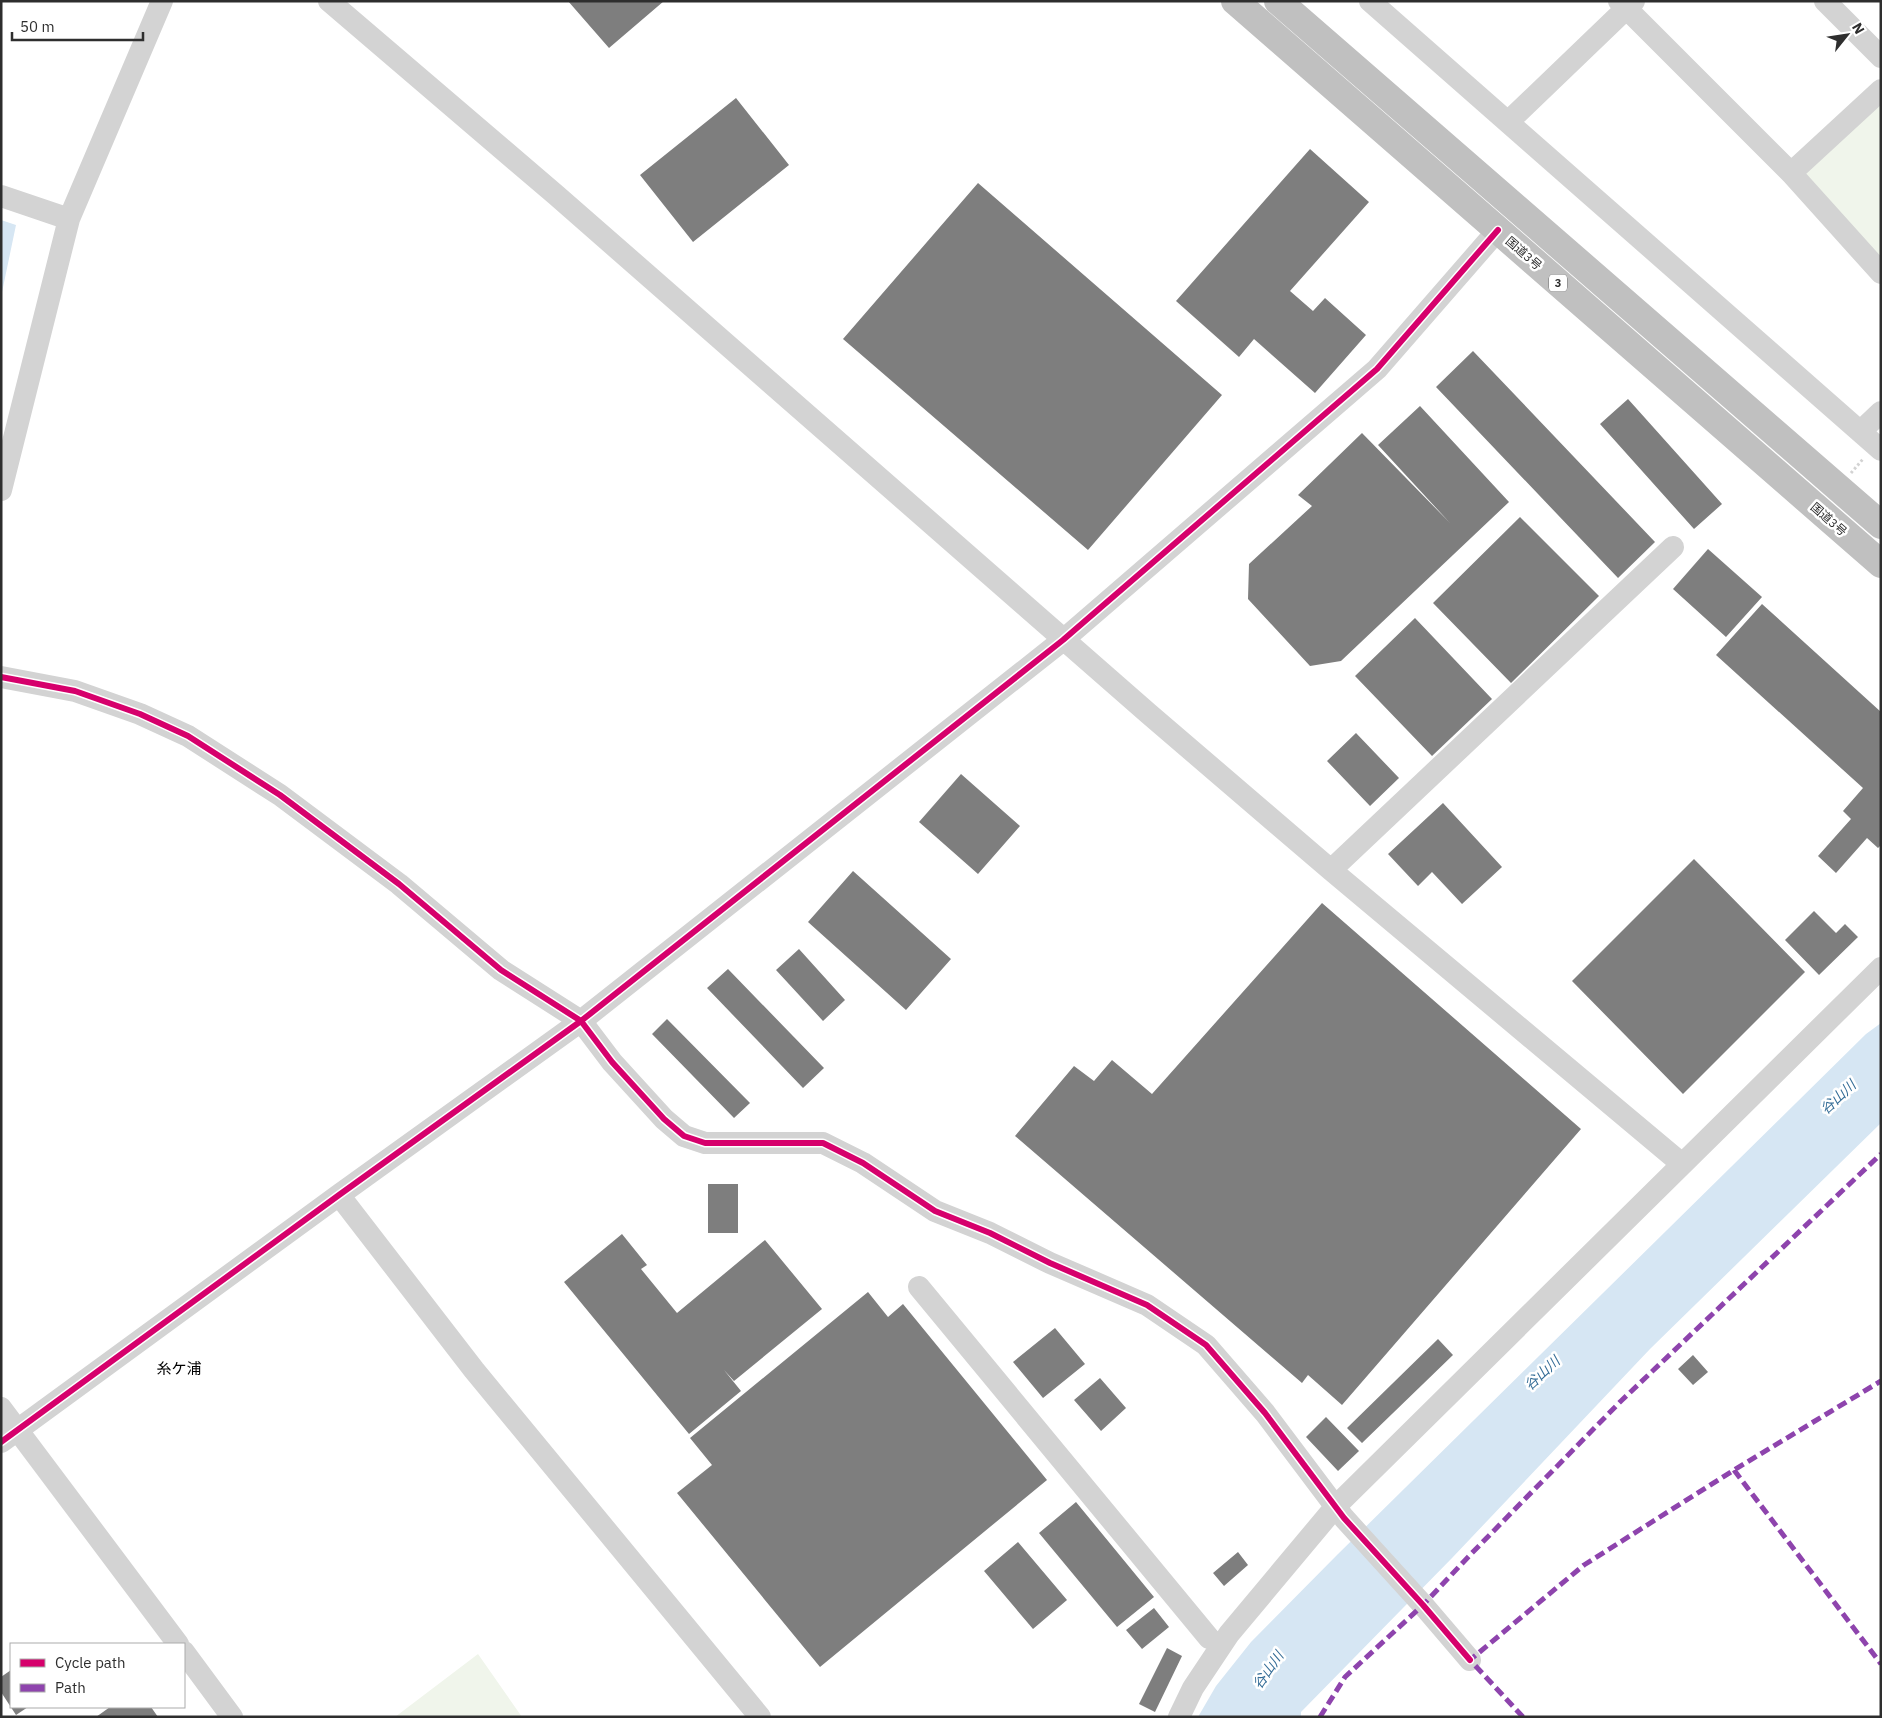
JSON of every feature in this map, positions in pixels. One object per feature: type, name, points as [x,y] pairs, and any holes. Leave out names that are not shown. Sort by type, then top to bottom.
[{"type":"highway","name":"国道3号","points":[[1235,1],[1881,564]]},
{"type":"highway","name":"3","points":[[1278,1],[1881,524]]},
{"type":"street","points":[[1,490],[69,219],[162,1]]},
{"type":"street","points":[[328,1],[556,195],[1063,640],[1331,870],[1682,1164]]},
{"type":"street","points":[[1370,1],[1872,442],[1881,412]]},
{"type":"street","points":[[1825,1],[1881,57]]},
{"type":"street","points":[[1508,122],[1627,4],[1791,173],[1881,272]]},
{"type":"street","points":[[1791,173],[1881,90]]},
{"type":"street","points":[[1,196],[69,219]]},
{"type":"street","points":[[10,1436],[339,1195],[582,1021],[1063,640],[1377,368],[1498,230]]},
{"type":"street","points":[[1331,870],[1673,547]]},
{"type":"street","points":[[1,677],[75,691],[140,714],[188,736],[280,795],[399,884],[501,970],[582,1021],[612,1062],[664,1119],[684,1136],[705,1143],[823,1143],[863,1163],[935,1211],[990,1233],[1050,1263],[1147,1305],[1206,1345],[1265,1413],[1340,1512],[1423,1604],[1470,1660]]},
{"type":"street","points":[[1179,1717],[1194,1688],[1228,1634],[1340,1512],[1682,1164],[1881,968]]},
{"type":"street","points":[[339,1195],[474,1370],[760,1717]]},
{"type":"street","points":[[919,1288],[1209,1638]]},
{"type":"street","points":[[1,1408],[10,1436],[177,1643]]},
{"type":"street","points":[[185,1653],[232,1717]]},
{"type":"path","points":[[1838,487],[1872,442]]},
{"type":"shaded area","points":[[1881,100],[1881,261],[1807,179],[1806,170]]},
{"type":"shaded area","points":[[478,1654],[522,1717],[395,1717]]},
{"type":"water","points":[[1,220],[16,225],[1,297]]},
{"type":"water","name":"谷山川","points":[[1881,1023],[1881,1123],[1650,1349],[1453,1557],[1301,1712],[1301,1717],[1198,1717],[1216,1686],[1251,1642],[1866,1034]]},
{"type":"building","points":[[568,1],[664,1],[609,48]]},
{"type":"building","points":[[736,98],[789,165],[693,242],[640,175]]},
{"type":"building","points":[[1310,149],[1369,202],[1290,291],[1313,311],[1325,298],[1366,335],[1315,393],[1254,339],[1239,357],[1176,301]]},
{"type":"building","points":[[978,183],[1222,395],[1088,550],[843,339]]},
{"type":"building","points":[[1473,351],[1655,542],[1618,578],[1436,387]]},
{"type":"building","points":[[1628,399],[1722,504],[1694,529],[1600,424]]},
{"type":"building","points":[[1420,406],[1509,502],[1341,661],[1310,666],[1248,599],[1249,564],[1312,506],[1298,495],[1362,433],[1450,523],[1378,445]]},
{"type":"building","points":[[1520,517],[1599,596],[1511,683],[1433,603]]},
{"type":"building","points":[[1708,549],[1762,597],[1726,637],[1673,589]]},
{"type":"building","points":[[1762,604],[1881,712],[1881,845],[1878,848],[1867,838],[1836,873],[1818,856],[1851,819],[1843,811],[1863,788],[1716,655]]},
{"type":"building","points":[[1415,618],[1492,699],[1432,756],[1355,676]]},
{"type":"building","points":[[1356,733],[1399,778],[1370,806],[1327,761]]},
{"type":"building","points":[[961,774],[1020,826],[978,874],[919,822]]},
{"type":"building","points":[[1443,803],[1502,867],[1462,904],[1432,872],[1418,886],[1388,854]]},
{"type":"building","points":[[1694,859],[1805,972],[1683,1094],[1572,981]]},
{"type":"building","points":[[853,871],[951,959],[906,1010],[808,922]]},
{"type":"building","points":[[1322,903],[1581,1129],[1342,1405],[1308,1375],[1302,1383],[1015,1136],[1074,1066],[1094,1081],[1112,1060],[1152,1094]]},
{"type":"building","points":[[1814,911],[1836,933],[1845,924],[1858,937],[1819,975],[1785,940]]},
{"type":"building","points":[[799,949],[845,1000],[823,1021],[776,970]]},
{"type":"building","points":[[728,969],[824,1068],[803,1088],[707,988]]},
{"type":"building","points":[[667,1019],[750,1103],[734,1118],[652,1034]]},
{"type":"building","points":[[708,1184],[738,1184],[738,1233],[708,1233]]},
{"type":"building","points":[[622,1234],[647,1265],[641,1269],[677,1313],[765,1240],[822,1309],[734,1381],[724,1370],[741,1391],[689,1434],[564,1282]]},
{"type":"building","points":[[868,1292],[888,1317],[903,1304],[1047,1480],[820,1667],[677,1493],[712,1465],[690,1438]]},
{"type":"building","points":[[1055,1328],[1085,1364],[1043,1398],[1013,1362]]},
{"type":"building","points":[[1438,1339],[1453,1355],[1362,1443],[1347,1428]]},
{"type":"building","points":[[1693,1355],[1708,1372],[1693,1385],[1678,1369]]},
{"type":"building","points":[[1100,1378],[1126,1408],[1101,1431],[1074,1400]]},
{"type":"building","points":[[1326,1417],[1359,1451],[1338,1471],[1306,1437]]},
{"type":"building","points":[[1076,1502],[1154,1597],[1117,1627],[1039,1533]]},
{"type":"building","points":[[1018,1542],[1067,1600],[1033,1629],[984,1571]]},
{"type":"building","points":[[1238,1552],[1248,1565],[1224,1586],[1213,1573]]},
{"type":"building","points":[[1154,1608],[1169,1627],[1142,1649],[1126,1630]]},
{"type":"building","points":[[1167,1648],[1182,1656],[1155,1712],[1139,1704]]},
{"type":"building","points":[[10,1671],[10,1706],[1,1692],[1,1677]]},
{"type":"building","points":[[11,1708],[26,1708],[16,1715]]},
{"type":"building","points":[[109,1708],[152,1708],[158,1717],[96,1717]]},
{"type":"marked path","points":[[1320,1717],[1345,1677],[1423,1605],[1621,1401],[1881,1154]]},
{"type":"marked path","points":[[1523,1717],[1470,1660],[1584,1565],[1734,1470],[1881,1381]]},
{"type":"marked path","points":[[1734,1470],[1881,1664]]},
{"type":"cycle path","points":[[1,1442],[581,1021],[1063,640],[1377,369],[1498,230]]},
{"type":"cycle path","points":[[1,677],[75,691],[140,714],[188,736],[280,795],[399,884],[501,970],[581,1021],[612,1062],[664,1119],[684,1136],[705,1143],[823,1143],[863,1163],[935,1211],[990,1233],[1050,1263],[1147,1305],[1206,1345],[1265,1413],[1344,1518],[1470,1660]]},
{"type":"district","name":"糸ケ浦","points":[[179,1368]]}]
